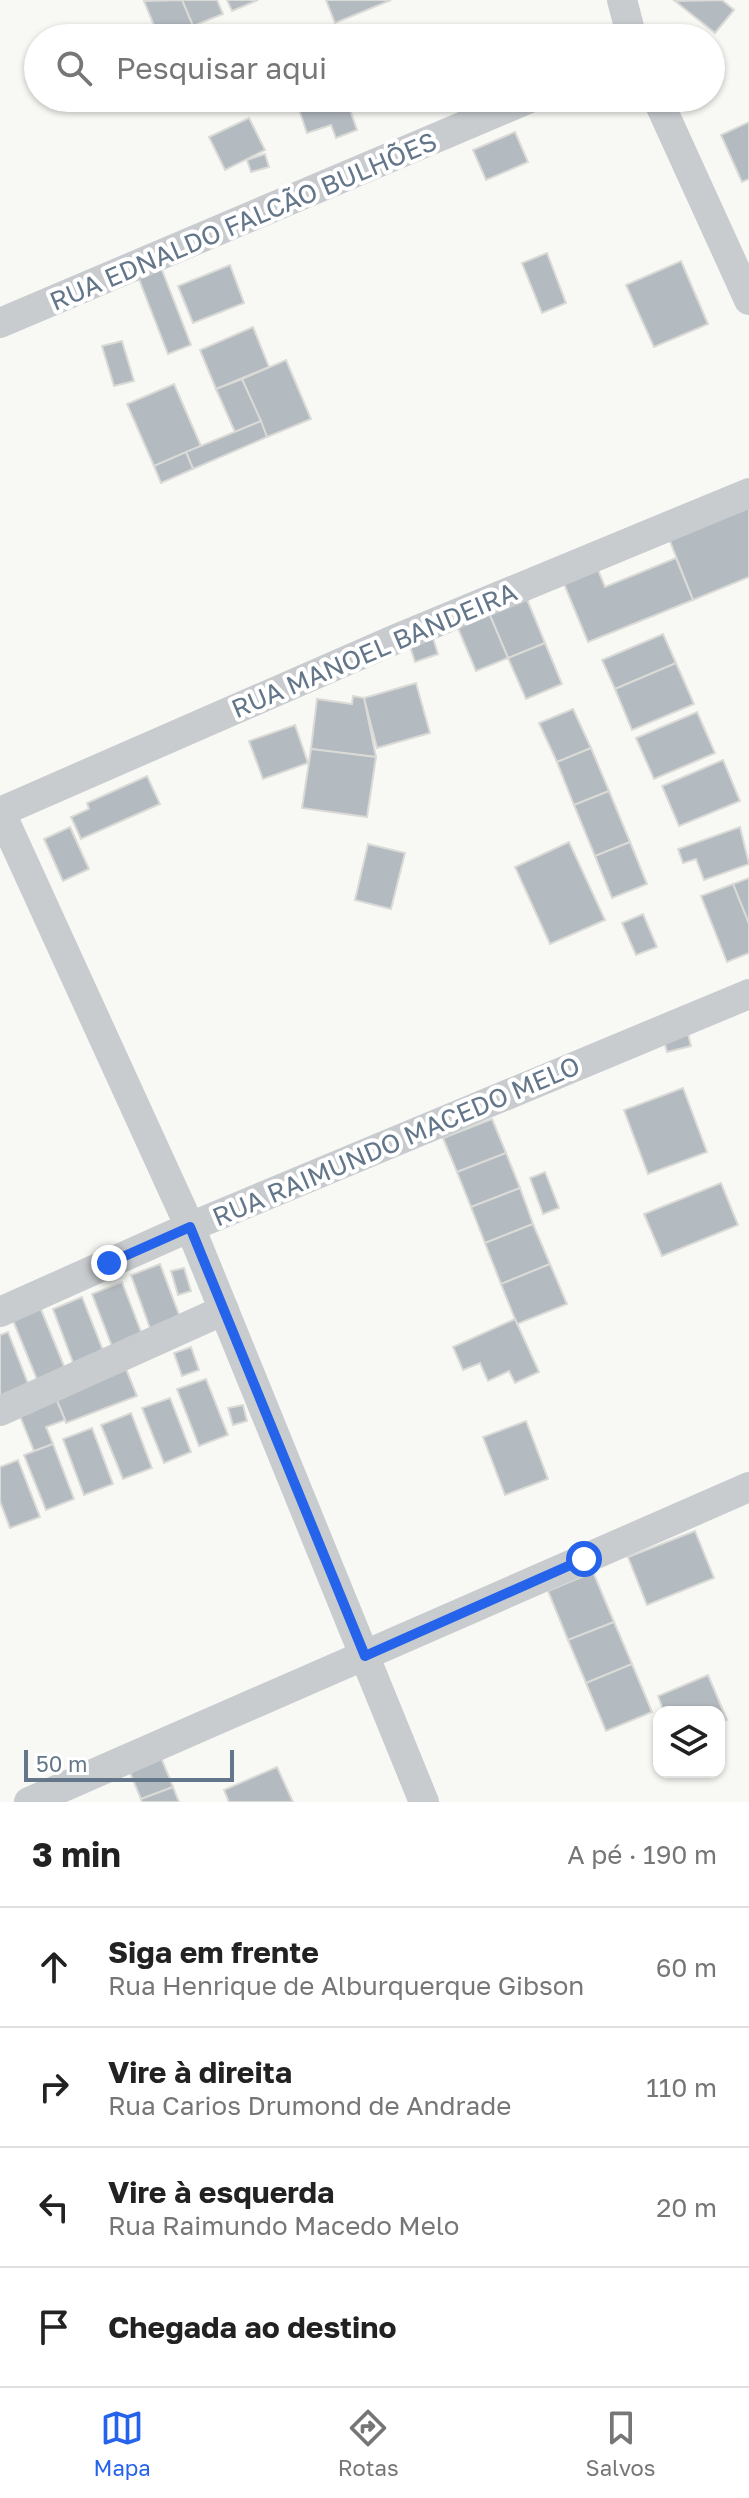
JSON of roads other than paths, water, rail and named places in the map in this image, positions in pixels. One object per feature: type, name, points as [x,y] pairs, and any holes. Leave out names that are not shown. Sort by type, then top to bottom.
[{"type":"street","points":[[622,0],[628,24]]},
{"type":"street","name":"RUA EDNALDO FALCÃO BULHÕES","points":[[0,323],[497,112]]},
{"type":"street","points":[[663,112],[749,300]]},
{"type":"street","name":"RUA MANOEL BANDEIRA","points":[[0,812],[396,639],[749,493]]},
{"type":"street","points":[[0,812],[190,1227],[424,1802]]},
{"type":"street","name":"RUA RAIMUNDO MACEDO MELO","points":[[0,1312],[190,1227],[749,994]]},
{"type":"street","points":[[0,1411],[224,1310]]},
{"type":"street","points":[[29,1802],[749,1487]]}]
